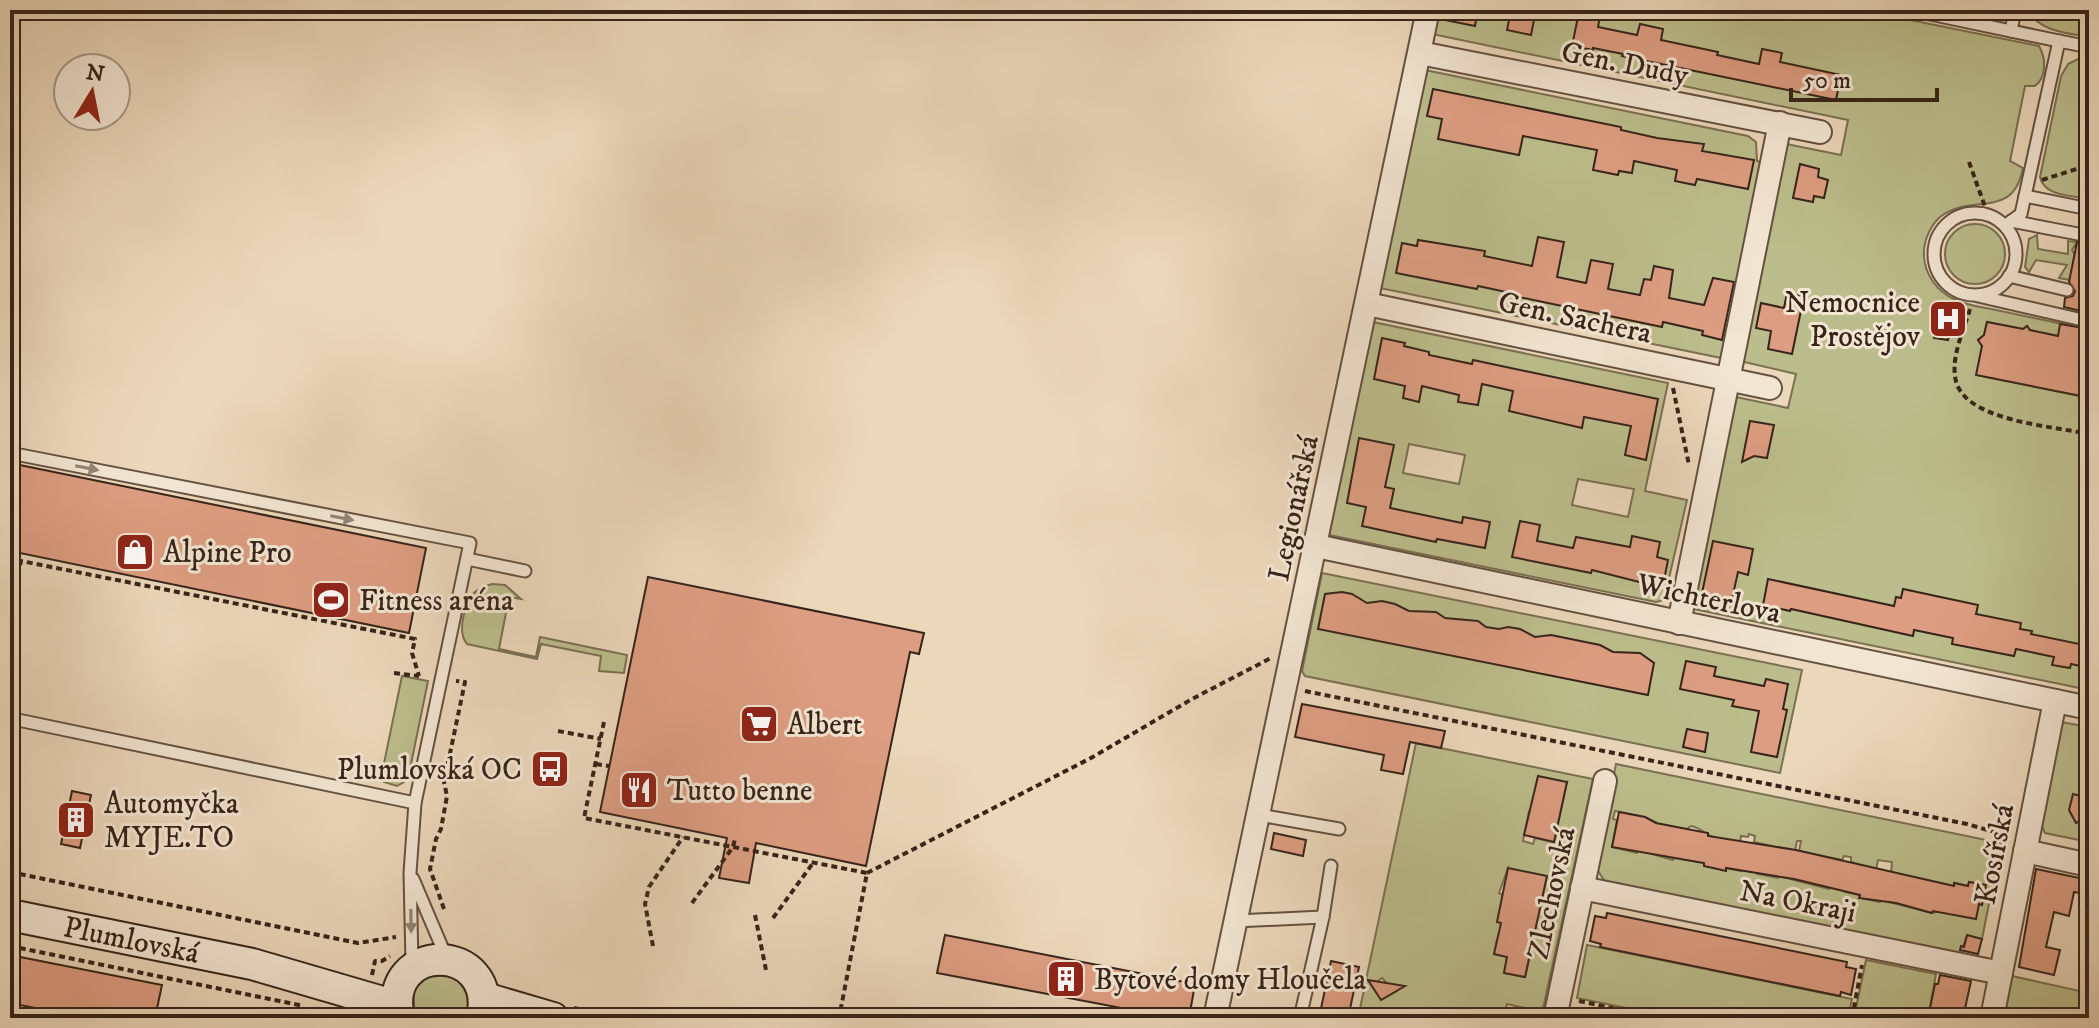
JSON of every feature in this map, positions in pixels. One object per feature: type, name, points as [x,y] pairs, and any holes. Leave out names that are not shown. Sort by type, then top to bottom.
[{"type":"main road","name":"Plumlovská","points":[[10,915],[402,994],[435,959],[447,959]]},
{"type":"main road","points":[[447,959],[472,972],[481,984],[484,1008],[558,1012]]},
{"type":"street","name":"Legionářská","points":[[1215,1018],[1428,10]]},
{"type":"street","name":"Gen. Dudy","points":[[1420,53],[1820,132]]},
{"type":"street","points":[[1679,623],[1780,123]]},
{"type":"street","name":"Gen. Sachera","points":[[1367,304],[1770,388]]},
{"type":"street","name":"Wichterlova","points":[[1316,546],[2089,708]]},
{"type":"street","name":"Kosířská","points":[[1992,1018],[2055,701]]},
{"type":"street","name":"Zlechovská","points":[[1557,1008],[1605,781]]},
{"type":"street","points":[[2026,846],[2089,865]]},
{"type":"street","name":"Na Okraji","points":[[1582,888],[2001,973]]},
{"type":"lane","points":[[1911,10],[2089,47]]},
{"type":"lane","points":[[2011,31],[2015,10]]},
{"type":"lane","points":[[2008,223],[2021,214],[2059,41]]},
{"type":"lane","points":[[2027,190],[2084,208]]},
{"type":"lane","points":[[2078,234],[2008,223],[1975,212],[1955,217],[1940,231],[1934,243],[1934,264],[1939,276],[1954,290],[2087,321]]},
{"type":"lane","points":[[1974,295],[1994,290],[2009,276],[2015,264],[2016,251],[2008,223]]},
{"type":"lane","points":[[2009,276],[2067,290]]},
{"type":"lane","points":[[10,453],[470,543],[415,803],[410,873],[412,934],[402,994]]},
{"type":"lane","points":[[467,559],[525,571]]},
{"type":"lane","points":[[18,720],[415,803]]},
{"type":"lane","points":[[1259,815],[1339,829]]},
{"type":"lane","points":[[1300,1018],[1331,866]]},
{"type":"lane","points":[[410,873],[447,959]]},
{"type":"lane","points":[[1236,921],[1323,917]]},
{"type":"path","points":[[1969,162],[1988,215]]},
{"type":"path","points":[[2027,190],[2089,165]]},
{"type":"path","points":[[1974,295],[1955,363],[1955,379],[1963,396],[1985,411],[2089,434]]},
{"type":"path","points":[[1671,378],[1690,468]]},
{"type":"path","points":[[10,614],[21,561],[415,639],[412,653],[419,676]]},
{"type":"path","points":[[604,722],[584,818],[867,873],[1091,758],[1192,699],[1294,647]]},
{"type":"path","points":[[1285,687],[1967,824],[2026,846]]},
{"type":"path","points":[[558,731],[601,739]]},
{"type":"path","points":[[596,764],[609,766]]},
{"type":"path","points":[[435,930],[449,928],[430,869],[447,796]]},
{"type":"path","points":[[653,946],[645,904],[649,887],[683,837]]},
{"type":"path","points":[[692,903],[733,847],[735,839]]},
{"type":"path","points":[[773,918],[813,863]]},
{"type":"path","points":[[10,872],[358,943],[412,934]]},
{"type":"path","points":[[839,1018],[867,873]]},
{"type":"path","points":[[755,915],[766,970]]},
{"type":"path","points":[[1852,1018],[1866,945]]},
{"type":"path","points":[[10,946],[309,1008]]},
{"type":"path","points":[[1557,1008],[1660,1018]]},
{"type":"path","points":[[558,1012],[623,1018]]},
{"type":"green space","points":[[1437,10],[1861,10],[2039,46],[2044,62],[2043,73],[2035,86],[2025,86],[2010,161],[2023,168],[2018,184],[2001,200],[1965,206],[1940,217],[1928,235],[1924,256],[1933,282],[1954,299],[2082,328],[2089,343],[2030,330],[2027,326],[2023,329],[1987,322],[1984,335],[1978,340],[1982,346],[1977,375],[2089,398],[2089,690],[1694,609],[1692,605],[1736,397],[1788,408],[1796,374],[1740,361],[1784,148],[1787,144],[1841,155],[1848,120],[1432,34]]},
{"type":"green space","points":[[2027,10],[2089,10],[2089,37],[2047,27]]},
{"type":"green space","points":[[2089,56],[2089,195],[2086,199],[2052,191],[2040,177],[2061,76],[2068,64]]},
{"type":"green space","points":[[1425,70],[1748,136],[1756,142],[1757,161],[1765,163],[1726,359],[1380,288]]},
{"type":"green space","points":[[1975,224],[1996,233],[2005,254],[1996,275],[1975,284],[1954,275],[1945,254],[1954,233]]},
{"type":"green space","points":[[2037,235],[2038,249],[2068,254],[2068,241],[2077,242],[2072,250],[2075,255],[2070,280],[2059,278],[2067,265],[2036,260],[2029,272],[2025,267],[2029,239]]},
{"type":"green space","points":[[1373,322],[1668,383],[1645,491],[1687,500],[1664,600],[1656,602],[1329,535]],"holes":[[[1409,444],[1465,455],[1459,484],[1403,473]],[[1578,479],[1634,489],[1628,517],[1572,505]]]},
{"type":"green space","points":[[1322,573],[1802,670],[1780,773],[1305,676],[1302,671]]},
{"type":"green space","points":[[492,584],[505,585],[521,599],[509,597],[499,649],[536,657],[540,637],[627,655],[624,673],[599,671],[601,656],[541,644],[537,659],[467,644],[462,626],[467,604],[476,591]]},
{"type":"green space","points":[[402,676],[428,681],[409,774],[397,786],[384,782],[382,773]]},
{"type":"green space","points":[[2061,722],[2089,727],[2089,842],[2045,833],[2040,822]]},
{"type":"green space","points":[[1416,743],[1593,779],[1541,1018],[1532,1018],[1533,1010],[1507,1004],[1503,1018],[1358,1018]],"holes":[[[1567,782],[1554,842],[1535,838],[1533,844],[1523,841],[1529,811]],[[1508,868],[1524,928],[1497,922],[1503,895],[1499,893]],[[1497,939],[1532,947],[1525,977],[1504,973],[1507,957],[1494,954]],[[1382,978],[1395,992],[1381,1000],[1372,985]]]},
{"type":"green space","points":[[1616,764],[2001,843],[1982,939],[1967,936],[1958,959],[1609,888],[1595,866]],"holes":[[[1615,811],[1656,822],[1655,825],[1684,831],[1691,826],[1726,840],[1740,842],[1741,836],[1748,837],[1749,834],[1755,836],[1754,842],[1795,851],[1797,841],[1801,841],[1799,851],[1842,860],[1844,856],[1851,857],[1851,862],[1876,870],[1878,860],[1892,862],[1891,873],[1954,886],[1955,883],[1968,886],[1969,882],[1985,885],[1982,904],[1932,913],[1860,898],[1860,895],[1845,892],[1845,889],[1830,886],[1829,889],[1742,868],[1741,871],[1725,870],[1704,866],[1704,863],[1612,847],[1617,820],[1613,819]]]},
{"type":"green space","points":[[1587,945],[1852,999],[1848,1018],[1676,1018],[1577,998]]},
{"type":"green space","points":[[1866,960],[1936,974],[1928,1018],[1854,1018]]},
{"type":"green space","points":[[450,972],[470,989],[468,1018],[415,1018],[413,988],[425,975]]},
{"type":"green space","points":[[2012,976],[2084,992],[2076,1018],[2003,1018]]},
{"type":"building","points":[[1442,10],[1478,10],[1475,26],[1440,19]]},
{"type":"building","points":[[1511,10],[1536,10],[1531,35],[1507,30]]},
{"type":"building","points":[[1579,12],[1600,16],[1598,27],[1637,35],[1640,24],[1663,29],[1661,40],[1759,64],[1762,49],[1782,53],[1780,62],[1841,75],[1836,100],[1572,46]]},
{"type":"building","points":[[1433,89],[1621,127],[1621,130],[1657,138],[1704,144],[1702,151],[1754,160],[1748,189],[1697,179],[1695,185],[1675,181],[1677,170],[1634,161],[1632,173],[1619,171],[1618,175],[1593,170],[1597,150],[1523,136],[1519,155],[1438,139],[1442,119],[1427,116]]},
{"type":"building","points":[[1800,164],[1819,169],[1818,177],[1828,180],[1824,198],[1814,196],[1813,202],[1793,198]]},
{"type":"building","points":[[2081,221],[2089,221],[2089,313],[2064,307],[2065,298],[2073,296],[2075,291],[2069,282],[2077,242],[2084,240],[2086,235],[2080,226]]},
{"type":"building","points":[[1538,237],[1564,242],[1557,277],[1586,283],[1591,260],[1613,264],[1608,289],[1640,295],[1644,279],[1651,280],[1654,266],[1673,270],[1669,298],[1704,305],[1713,278],[1734,282],[1722,340],[1702,335],[1703,331],[1663,322],[1662,327],[1478,286],[1477,289],[1396,273],[1402,243],[1417,246],[1418,240],[1485,251],[1484,256],[1532,266]]},
{"type":"building","points":[[1787,293],[1804,296],[1792,354],[1768,349],[1771,331],[1756,328],[1761,303],[1784,308]]},
{"type":"building","points":[[1939,310],[1953,313],[1948,340],[1934,338]]},
{"type":"building","points":[[1987,322],[2023,329],[2027,326],[2030,330],[2058,336],[2060,324],[2089,329],[2089,394],[2081,393],[2081,396],[1976,375],[1982,346],[1978,340],[1984,335]]},
{"type":"building","points":[[1382,338],[1405,343],[1404,346],[1429,352],[1429,355],[1472,364],[1473,360],[1658,399],[1646,460],[1625,455],[1631,426],[1584,417],[1582,428],[1509,411],[1513,391],[1482,384],[1478,405],[1458,402],[1459,395],[1422,386],[1419,402],[1403,398],[1405,386],[1374,379]]},
{"type":"building","points":[[1750,421],[1774,425],[1767,458],[1754,456],[1742,462]]},
{"type":"building","points":[[1359,438],[1394,445],[1385,487],[1394,489],[1390,508],[1462,523],[1463,517],[1490,522],[1485,548],[1437,539],[1436,542],[1362,526],[1366,507],[1347,503]]},
{"type":"building","points":[[10,463],[426,548],[409,633],[10,551]]},
{"type":"building","points":[[1520,521],[1540,525],[1537,541],[1573,548],[1576,537],[1630,547],[1632,536],[1660,542],[1657,557],[1668,560],[1664,580],[1648,577],[1647,584],[1592,570],[1591,573],[1512,557]]},
{"type":"building","points":[[1713,541],[1753,549],[1748,575],[1738,572],[1732,599],[1702,593]]},
{"type":"building","points":[[648,577],[924,633],[919,654],[910,652],[866,866],[756,843],[749,883],[719,878],[727,838],[600,812]]},
{"type":"building","points":[[1768,579],[1894,606],[1896,597],[1901,598],[1903,589],[1978,605],[1976,614],[2021,623],[2020,629],[2032,631],[2031,634],[2089,646],[2085,667],[2052,665],[2054,657],[2016,649],[2014,656],[1952,644],[1953,638],[1914,630],[1913,636],[1791,609],[1773,607],[1761,616]]},
{"type":"building","points":[[1342,592],[1367,603],[1382,601],[1409,611],[1436,612],[1445,618],[1478,621],[1486,627],[1520,629],[1535,637],[1551,635],[1600,645],[1613,652],[1640,653],[1654,663],[1648,695],[1318,629],[1325,594]]},
{"type":"building","points":[[1686,661],[1716,667],[1714,676],[1764,686],[1766,679],[1788,684],[1783,709],[1787,710],[1777,757],[1751,752],[1759,711],[1732,706],[1734,700],[1680,689]]},
{"type":"building","points":[[1302,704],[1445,731],[1441,748],[1410,742],[1403,774],[1381,770],[1384,755],[1295,737]]},
{"type":"building","points":[[1687,729],[1708,733],[1705,752],[1683,747]]},
{"type":"building","points":[[1538,776],[1567,782],[1554,842],[1524,835]]},
{"type":"building","name":"Automyčka MYJE.TO","points":[[72,791],[91,795],[80,848],[61,844]]},
{"type":"building","points":[[2073,794],[2089,798],[2089,815],[2076,823],[2069,810]]},
{"type":"building","points":[[1619,812],[1708,833],[1708,836],[1796,850],[1954,886],[1954,883],[1968,886],[1969,882],[1986,885],[1982,905],[1979,904],[1976,919],[1932,913],[1896,903],[1859,898],[1860,895],[1794,879],[1726,868],[1726,871],[1704,866],[1704,863],[1612,847]]},
{"type":"building","points":[[1274,833],[1306,840],[1303,856],[1271,849]]},
{"type":"building","points":[[1508,868],[1547,876],[1525,977],[1504,973],[1507,957],[1494,954]]},
{"type":"building","points":[[2036,869],[2089,880],[2089,895],[2074,892],[2069,916],[2054,912],[2046,947],[2060,950],[2054,975],[2019,967]]},
{"type":"building","points":[[1607,913],[1847,962],[1846,967],[1856,969],[1851,995],[1841,992],[1840,996],[1600,947],[1601,944],[1590,941],[1595,916],[1606,918]]},
{"type":"building","name":"Bytové domy Hloučela","points":[[945,935],[1195,984],[1189,1018],[1174,1018],[937,973]]},
{"type":"building","points":[[1967,935],[1982,939],[1978,954],[1960,950]]},
{"type":"building","points":[[10,955],[162,985],[155,1018],[85,1018],[10,1003]]},
{"type":"building","points":[[1331,961],[1359,967],[1348,1018],[1319,1018]]},
{"type":"building","points":[[1940,975],[1971,981],[1963,1018],[1928,1018]]},
{"type":"building","points":[[1368,980],[1405,986],[1381,1000]]},
{"type":"place","name":"Nemocnice Prostějov","points":[[1948,319]]},
{"type":"place","name":"Alpine Pro","points":[[135,552]]},
{"type":"place","name":"Fitness aréna","points":[[331,600]]},
{"type":"place","name":"Albert","points":[[759,724]]},
{"type":"place","name":"Plumlovská OC","points":[[550,769]]},
{"type":"place","name":"Tutto benne","points":[[639,790]]},
{"type":"place","name":"Automyčka MYJE.TO","points":[[76,820]]},
{"type":"place","name":"Bytové domy Hloučela","points":[[1066,979]]}]
